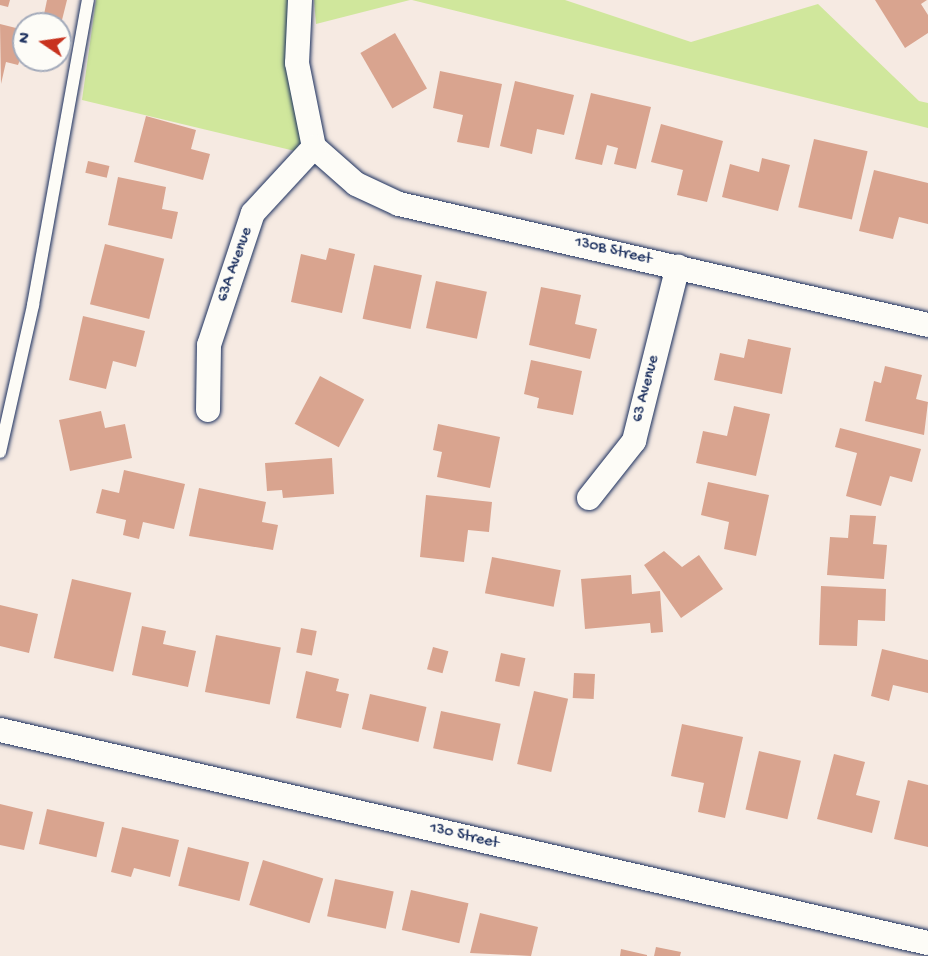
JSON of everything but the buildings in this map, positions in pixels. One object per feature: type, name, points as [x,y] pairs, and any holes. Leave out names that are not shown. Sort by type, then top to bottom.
[{"type":"street","points":[[300,0],[297,63],[314,147]]},
{"type":"street","name":"130B Street","points":[[314,147],[356,184],[399,204],[678,266],[928,326]]},
{"type":"street","name":"63A Avenue","points":[[208,410],[209,345],[253,213],[314,147]]},
{"type":"street","name":"63 Avenue","points":[[589,498],[634,441],[678,266]]},
{"type":"street","name":"130 Street","points":[[0,730],[928,944]]},
{"type":"lane","points":[[0,452],[33,305],[88,0]]},
{"type":"green space","points":[[96,0],[298,0],[304,139],[295,151],[82,100]]},
{"type":"green space","points":[[314,0],[410,0],[316,24]]},
{"type":"green space","points":[[412,0],[565,0],[691,42],[818,4],[919,101],[928,103],[928,128]]}]
